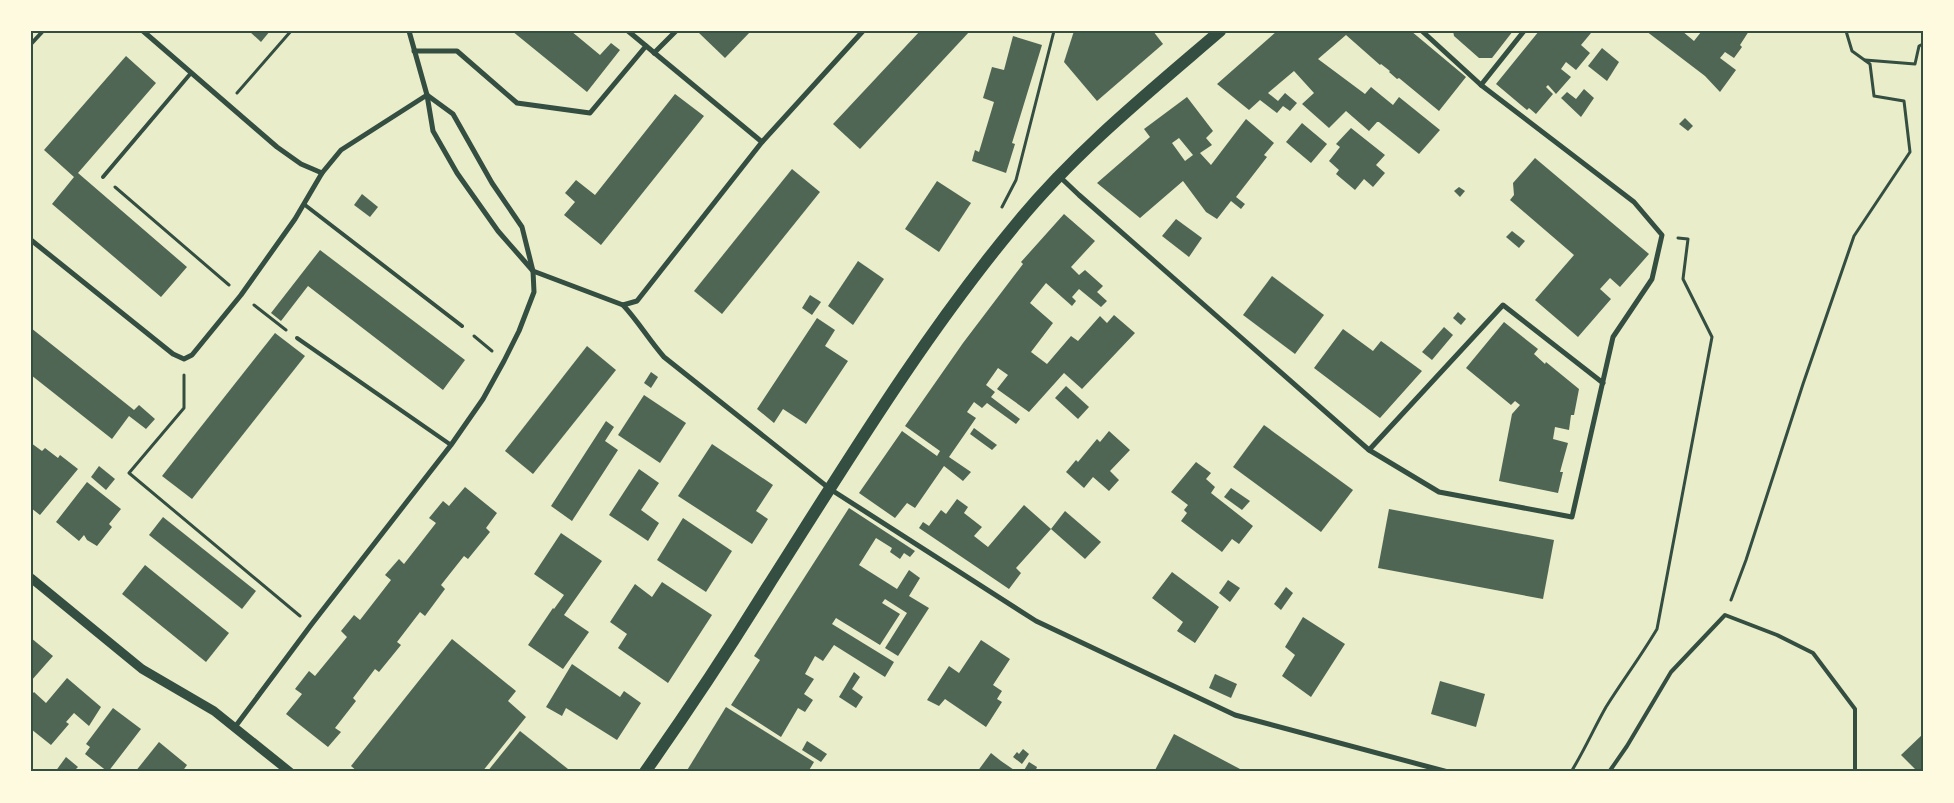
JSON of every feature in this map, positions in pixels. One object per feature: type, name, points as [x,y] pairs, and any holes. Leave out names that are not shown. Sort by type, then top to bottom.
[{"type":"main road","points":[[645,772],[702,689],[916,356],[963,290],[1059,175],[1117,119],[1220,31]]},
{"type":"street","points":[[143,31],[277,147],[301,164],[322,173]]},
{"type":"street","points":[[409,31],[427,95],[433,131],[457,173],[498,231],[534,271],[622,305],[639,322],[650,341],[664,357],[830,489],[1036,621],[1154,678],[1235,715],[1448,772]]},
{"type":"street","points":[[628,31],[762,142]]},
{"type":"street","points":[[654,53],[676,31]]},
{"type":"street","points":[[622,305],[637,301],[762,142],[862,31]]},
{"type":"street","points":[[1059,175],[1079,196],[1369,450],[1439,492],[1572,517],[1613,337],[1652,279],[1662,235],[1634,202],[1480,85],[1422,31]]},
{"type":"street","points":[[1480,85],[1524,31]]},
{"type":"street","points":[[414,51],[457,51],[517,103],[590,113],[646,46]]},
{"type":"street","points":[[31,240],[173,354],[184,359],[192,355],[241,295],[305,205],[322,173],[341,150],[427,95]]},
{"type":"street","points":[[235,727],[311,625],[451,445],[483,399],[519,331],[534,292],[534,271],[522,227],[492,183],[453,114],[427,95]]},
{"type":"street","points":[[1369,450],[1503,305],[1603,383]]},
{"type":"street","points":[[31,578],[142,670],[214,711],[290,772]]},
{"type":"lane","points":[[31,44],[43,31]]},
{"type":"lane","points":[[103,177],[191,73]]},
{"type":"lane","points":[[305,205],[462,326]]},
{"type":"lane","points":[[296,338],[451,445]]},
{"type":"lane","points":[[1608,772],[1628,746],[1671,672],[1725,615],[1777,634],[1814,653],[1855,709],[1855,772]]},
{"type":"path","points":[[227,104],[291,31]]},
{"type":"path","points":[[1018,222],[1002,207],[1016,180],[1054,31]]},
{"type":"path","points":[[1725,615],[1746,560],[1802,384],[1854,236],[1910,152],[1904,101],[1874,96],[1870,64],[1852,51],[1846,31]]},
{"type":"path","points":[[1865,60],[1915,64],[1920,46],[1923,44]]},
{"type":"path","points":[[103,177],[241,295],[296,338]]},
{"type":"path","points":[[1571,772],[1604,710],[1625,677],[1638,661],[1657,629],[1712,337],[1683,279],[1688,239],[1662,235]]},
{"type":"path","points":[[462,326],[504,361]]},
{"type":"path","points":[[184,359],[184,408],[129,473],[311,625]]},
{"type":"building","points":[[249,31],[270,31],[261,42]]},
{"type":"building","points":[[512,31],[571,31],[600,55],[611,43],[620,50],[587,92]]},
{"type":"building","points":[[700,31],[751,31],[725,58],[699,33]]},
{"type":"building","points":[[920,31],[970,31],[860,149],[833,124]]},
{"type":"building","points":[[1074,31],[1153,31],[1163,44],[1097,101],[1064,62]]},
{"type":"building","points":[[1277,31],[1411,31],[1466,77],[1439,111],[1399,78],[1397,79],[1346,35],[1318,59],[1365,94],[1371,87],[1393,105],[1399,97],[1440,130],[1419,154],[1379,122],[1369,131],[1346,111],[1329,128],[1302,104],[1314,93],[1294,71],[1268,93],[1278,101],[1285,93],[1297,103],[1290,111],[1283,106],[1277,113],[1260,100],[1249,110],[1217,84]]},
{"type":"building","points":[[1453,31],[1513,31],[1492,58],[1479,58],[1454,36]]},
{"type":"building","points":[[1539,31],[1589,31],[1591,33],[1581,45],[1590,53],[1576,70],[1566,62],[1561,69],[1571,77],[1556,94],[1548,85],[1546,87],[1553,94],[1536,114],[1529,108],[1527,110],[1496,84]]},
{"type":"building","points":[[1646,31],[1682,31],[1694,41],[1700,31],[1749,31],[1740,45],[1742,47],[1734,58],[1725,52],[1720,58],[1736,70],[1720,92],[1705,76]]},
{"type":"building","points":[[1013,36],[1042,45],[1012,143],[1015,144],[1006,173],[972,161],[975,150],[979,152],[994,102],[983,98],[992,67],[1004,70]]},
{"type":"building","points":[[1602,48],[1619,62],[1607,81],[1588,66]]},
{"type":"building","points":[[126,56],[156,83],[78,173],[187,267],[161,297],[52,204],[74,177],[44,150]]},
{"type":"building","points":[[1584,89],[1594,98],[1581,117],[1561,98],[1567,92],[1576,99]]},
{"type":"building","points":[[675,94],[704,116],[601,245],[564,215],[575,202],[565,193],[576,180],[595,195]]},
{"type":"building","points":[[1187,97],[1213,131],[1206,138],[1212,145],[1200,153],[1211,165],[1246,119],[1274,143],[1264,155],[1267,157],[1236,197],[1245,204],[1241,209],[1231,201],[1217,219],[1206,212],[1183,181],[1140,218],[1097,183],[1150,137],[1144,129]],"holes":[[[1179,138],[1193,155],[1185,161],[1172,143]]]},
{"type":"building","points":[[1685,118],[1693,126],[1688,131],[1679,124]]},
{"type":"building","points":[[1302,123],[1327,144],[1311,163],[1286,142]]},
{"type":"building","points":[[1351,128],[1385,155],[1376,165],[1385,173],[1373,187],[1364,179],[1355,190],[1336,174],[1339,170],[1329,161],[1340,147],[1336,144]]},
{"type":"building","points":[[1535,158],[1649,254],[1620,287],[1610,278],[1600,289],[1611,299],[1578,337],[1535,300],[1574,255],[1510,200],[1514,195],[1513,183]]},
{"type":"building","points":[[792,169],[820,192],[722,314],[694,291]]},
{"type":"building","points":[[937,181],[971,203],[939,252],[905,229]]},
{"type":"building","points":[[1459,187],[1465,191],[1460,197],[1454,191]]},
{"type":"building","points":[[362,194],[378,207],[370,217],[354,205]]},
{"type":"building","points":[[1064,214],[1095,241],[1071,267],[1079,275],[1085,270],[1103,286],[1097,292],[1107,301],[1101,307],[1079,289],[1072,297],[1076,301],[1072,306],[1046,283],[1030,303],[1053,323],[1031,352],[1047,364],[1071,336],[1078,341],[1100,316],[1107,323],[1114,315],[1135,333],[1082,389],[1064,373],[1029,412],[997,389],[1008,375],[998,368],[986,385],[995,392],[991,397],[1020,419],[1016,424],[987,403],[982,408],[974,402],[967,412],[976,418],[949,457],[971,472],[963,481],[944,466],[915,508],[907,503],[895,518],[859,493],[902,431],[937,456],[940,451],[905,426],[963,343],[1023,264],[1021,262]]},
{"type":"building","points":[[1176,219],[1202,238],[1189,257],[1162,236]]},
{"type":"building","points":[[1512,231],[1525,241],[1519,248],[1506,237]]},
{"type":"building","points":[[320,250],[465,360],[443,390],[308,286],[281,321],[271,313]]},
{"type":"building","points":[[858,261],[884,279],[853,325],[828,306]]},
{"type":"building","points":[[1272,276],[1324,315],[1295,354],[1243,315]]},
{"type":"building","points":[[810,295],[821,302],[812,315],[802,308]]},
{"type":"building","points":[[1458,312],[1466,319],[1461,325],[1453,318]]},
{"type":"building","points":[[817,318],[835,330],[825,346],[848,361],[806,424],[783,409],[774,423],[757,409]]},
{"type":"building","points":[[1504,322],[1538,349],[1534,354],[1545,364],[1546,362],[1579,389],[1574,415],[1571,415],[1569,430],[1555,427],[1553,439],[1568,443],[1560,472],[1563,472],[1558,493],[1499,481],[1512,414],[1520,405],[1515,401],[1511,405],[1466,368]]},
{"type":"building","points":[[1444,327],[1453,335],[1432,360],[1422,352]]},
{"type":"building","points":[[31,328],[134,410],[139,405],[155,419],[146,429],[129,416],[112,439],[31,375]]},
{"type":"building","points":[[1343,329],[1373,351],[1381,341],[1422,371],[1380,418],[1314,368]]},
{"type":"building","points":[[275,333],[305,356],[192,499],[162,476]]},
{"type":"building","points":[[587,346],[616,370],[533,474],[505,451]]},
{"type":"building","points":[[651,372],[658,377],[651,388],[644,383]]},
{"type":"building","points":[[1066,386],[1089,407],[1078,419],[1055,398]]},
{"type":"building","points":[[644,395],[686,423],[660,463],[618,435]]},
{"type":"building","points":[[606,421],[614,427],[605,441],[618,450],[572,521],[551,506]]},
{"type":"building","points":[[1264,425],[1353,490],[1321,532],[1233,467]]},
{"type":"building","points":[[974,428],[997,445],[992,450],[970,434]]},
{"type":"building","points":[[1109,431],[1130,450],[1110,471],[1119,480],[1109,491],[1093,477],[1084,488],[1066,472],[1076,460],[1078,462],[1097,439],[1100,442]]},
{"type":"building","points":[[31,443],[42,451],[45,448],[58,458],[60,455],[78,469],[40,515],[31,508]]},
{"type":"building","points":[[712,444],[773,485],[756,511],[768,519],[752,544],[678,496]]},
{"type":"building","points":[[1196,462],[1211,473],[1206,479],[1215,487],[1211,493],[1253,526],[1239,544],[1232,539],[1222,552],[1181,521],[1187,513],[1184,510],[1188,505],[1171,492]]},
{"type":"building","points":[[99,466],[115,479],[106,490],[91,477]]},
{"type":"building","points":[[639,469],[659,483],[641,510],[659,523],[648,541],[609,515]]},
{"type":"building","points":[[87,482],[121,509],[109,524],[112,527],[97,546],[87,540],[84,535],[79,541],[56,522]]},
{"type":"building","points":[[465,487],[497,513],[486,528],[490,532],[468,559],[464,556],[441,585],[445,589],[425,616],[420,612],[397,642],[401,645],[379,672],[375,669],[353,698],[356,701],[335,728],[341,732],[328,747],[286,714],[302,694],[295,689],[309,671],[315,676],[347,637],[341,631],[354,615],[360,620],[391,580],[385,575],[399,559],[404,564],[436,523],[429,518],[443,501],[449,506]]},
{"type":"building","points":[[1231,488],[1250,501],[1242,510],[1224,497]]},
{"type":"building","points":[[957,499],[968,507],[964,513],[982,527],[974,536],[988,547],[1024,505],[1051,529],[1016,568],[1021,573],[1009,589],[919,528],[923,522],[929,526],[941,510],[946,514]]},
{"type":"building","points":[[849,508],[915,551],[910,557],[904,553],[900,559],[890,552],[892,548],[876,538],[859,565],[897,589],[909,570],[920,578],[909,596],[929,608],[898,656],[885,648],[907,613],[885,599],[882,603],[900,614],[880,645],[836,618],[832,624],[894,662],[885,677],[834,645],[823,661],[815,656],[805,674],[814,679],[804,694],[813,700],[805,712],[798,708],[781,737],[731,705],[760,660],[754,656]]},
{"type":"building","points":[[1389,509],[1554,540],[1543,599],[1378,568]]},
{"type":"building","points":[[1065,511],[1101,542],[1085,559],[1051,529]]},
{"type":"building","points":[[163,517],[256,591],[242,609],[149,535]]},
{"type":"building","points":[[683,518],[732,551],[706,592],[657,560]]},
{"type":"building","points":[[561,533],[602,561],[564,615],[589,632],[563,669],[528,645],[564,595],[534,574]]},
{"type":"building","points":[[145,565],[229,633],[206,662],[122,594]]},
{"type":"building","points":[[1172,572],[1219,607],[1195,643],[1177,631],[1183,622],[1152,598]]},
{"type":"building","points":[[1228,580],[1240,588],[1230,602],[1219,593]]},
{"type":"building","points":[[662,582],[712,615],[668,683],[618,648],[627,634],[610,622],[635,584],[652,597]]},
{"type":"building","points":[[1286,587],[1293,593],[1281,610],[1274,604]]},
{"type":"building","points":[[1303,617],[1345,644],[1311,697],[1282,676],[1295,655],[1285,647]]},
{"type":"building","points":[[31,638],[53,656],[31,681]]},
{"type":"building","points":[[452,639],[516,691],[508,701],[526,717],[482,772],[358,772],[351,766]]},
{"type":"building","points":[[981,640],[1010,659],[993,685],[1002,691],[997,699],[1002,702],[986,727],[945,699],[939,706],[927,700],[949,666],[959,673]]},
{"type":"building","points":[[572,664],[620,697],[624,691],[641,703],[617,740],[566,708],[562,716],[546,707]]},
{"type":"building","points":[[854,672],[860,677],[852,689],[863,697],[856,708],[839,697]]},
{"type":"building","points":[[1215,674],[1237,684],[1231,698],[1209,688]]},
{"type":"building","points":[[67,678],[101,707],[89,726],[74,713],[66,722],[69,724],[51,745],[31,729],[31,695],[34,692],[46,703]]},
{"type":"building","points":[[1440,681],[1485,694],[1476,727],[1431,714]]},
{"type":"building","points":[[726,707],[814,762],[808,772],[686,772]]},
{"type":"building","points":[[113,708],[141,729],[108,772],[85,754],[90,747],[86,744]]},
{"type":"building","points":[[520,731],[568,769],[566,772],[487,772]]},
{"type":"building","points":[[1174,734],[1240,769],[1239,772],[1154,772]]},
{"type":"building","points":[[1923,734],[1923,772],[1918,772],[1901,755]]},
{"type":"building","points":[[807,741],[827,754],[821,762],[802,750]]},
{"type":"building","points":[[159,742],[187,765],[182,772],[135,772]]},
{"type":"building","points":[[1023,749],[1029,754],[1022,764],[1013,757]]},
{"type":"building","points":[[991,753],[1001,761],[1017,772],[977,772]]},
{"type":"building","points":[[66,757],[78,767],[73,772],[55,772]]},
{"type":"building","points":[[1029,762],[1037,767],[1035,772],[1023,772]]}]
